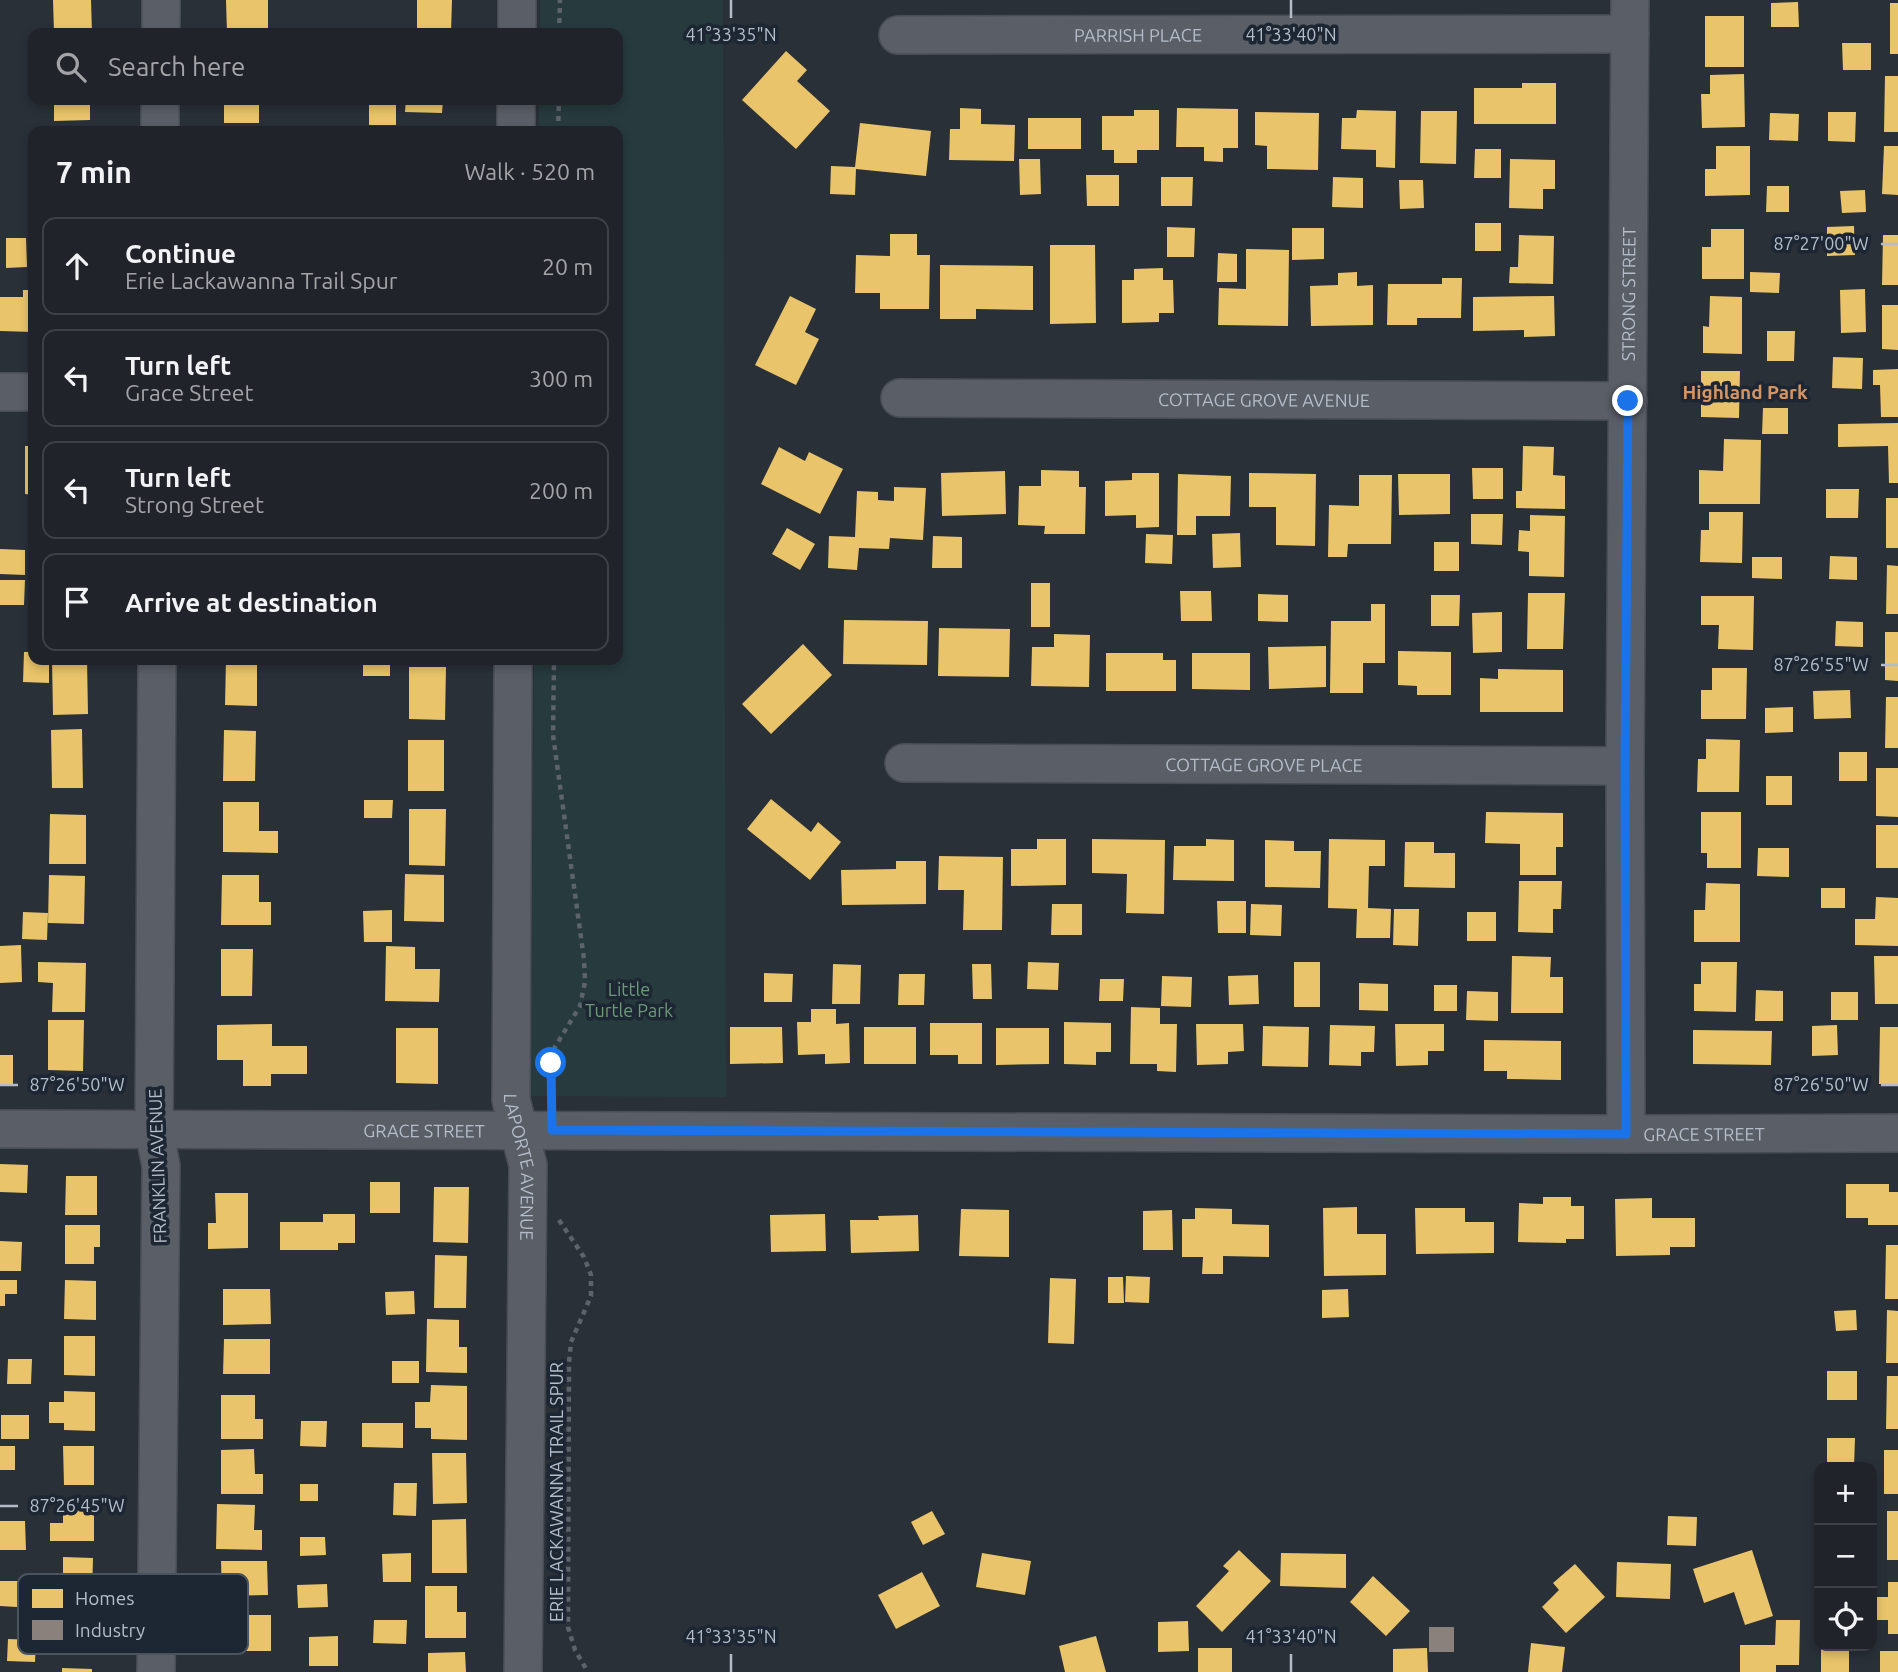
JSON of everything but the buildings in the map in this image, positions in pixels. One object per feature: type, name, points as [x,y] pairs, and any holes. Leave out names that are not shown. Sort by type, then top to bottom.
[{"type":"street","points":[[161,0],[161,28]]},
{"type":"street","points":[[517,0],[517,28]]},
{"type":"street","name":"PARRISH PLACE","points":[[898,35],[1630,17]]},
{"type":"street","name":"STRONG STREET","points":[[1626,1134],[1625,766],[1630,17]]},
{"type":"street","points":[[160,105],[160,126]]},
{"type":"street","points":[[516,105],[516,126]]},
{"type":"street","points":[[0,392],[28,392]]},
{"type":"street","name":"COTTAGE GROVE AVENUE","points":[[900,398],[1628,401]]},
{"type":"street","name":"FRANKLIN AVENUE","points":[[156,665],[154,1130],[160,1167],[157,1574]]},
{"type":"street","name":"LAPORTE AVENUE","points":[[513,665],[511,1100],[535,1131],[527,1165],[523,1672]]},
{"type":"street","name":"COTTAGE GROVE PLACE","points":[[904,763],[1625,766]]},
{"type":"street","name":"GRACE STREET","points":[[0,1129],[1898,1133]]},
{"type":"street","name":"FRANKLIN AVENUE","points":[[156,1654],[156,1672]]},
{"type":"path","points":[[559,28],[560,0]]},
{"type":"path","points":[[558,126],[559,105]]},
{"type":"path","points":[[535,1131],[555,1046],[580,1006],[585,982],[553,735],[554,665]]},
{"type":"path","name":"ERIE LACKAWANNA TRAIL SPUR","points":[[556,1212],[559,1221],[584,1257],[591,1275],[591,1296],[571,1342],[569,1363],[568,1627],[575,1650],[588,1672]]},
{"type":"green space","name":"Little Turtle Park","points":[[540,0],[723,0],[726,1097],[530,1096],[534,665],[623,665],[623,126],[539,126],[539,105],[623,105],[623,28],[540,28]]},
{"type":"district","name":"Highland Park","points":[[1745,392]]},
{"type":"route","points":[[551,1063],[552,1130],[1626,1134],[1628,401]]}]
